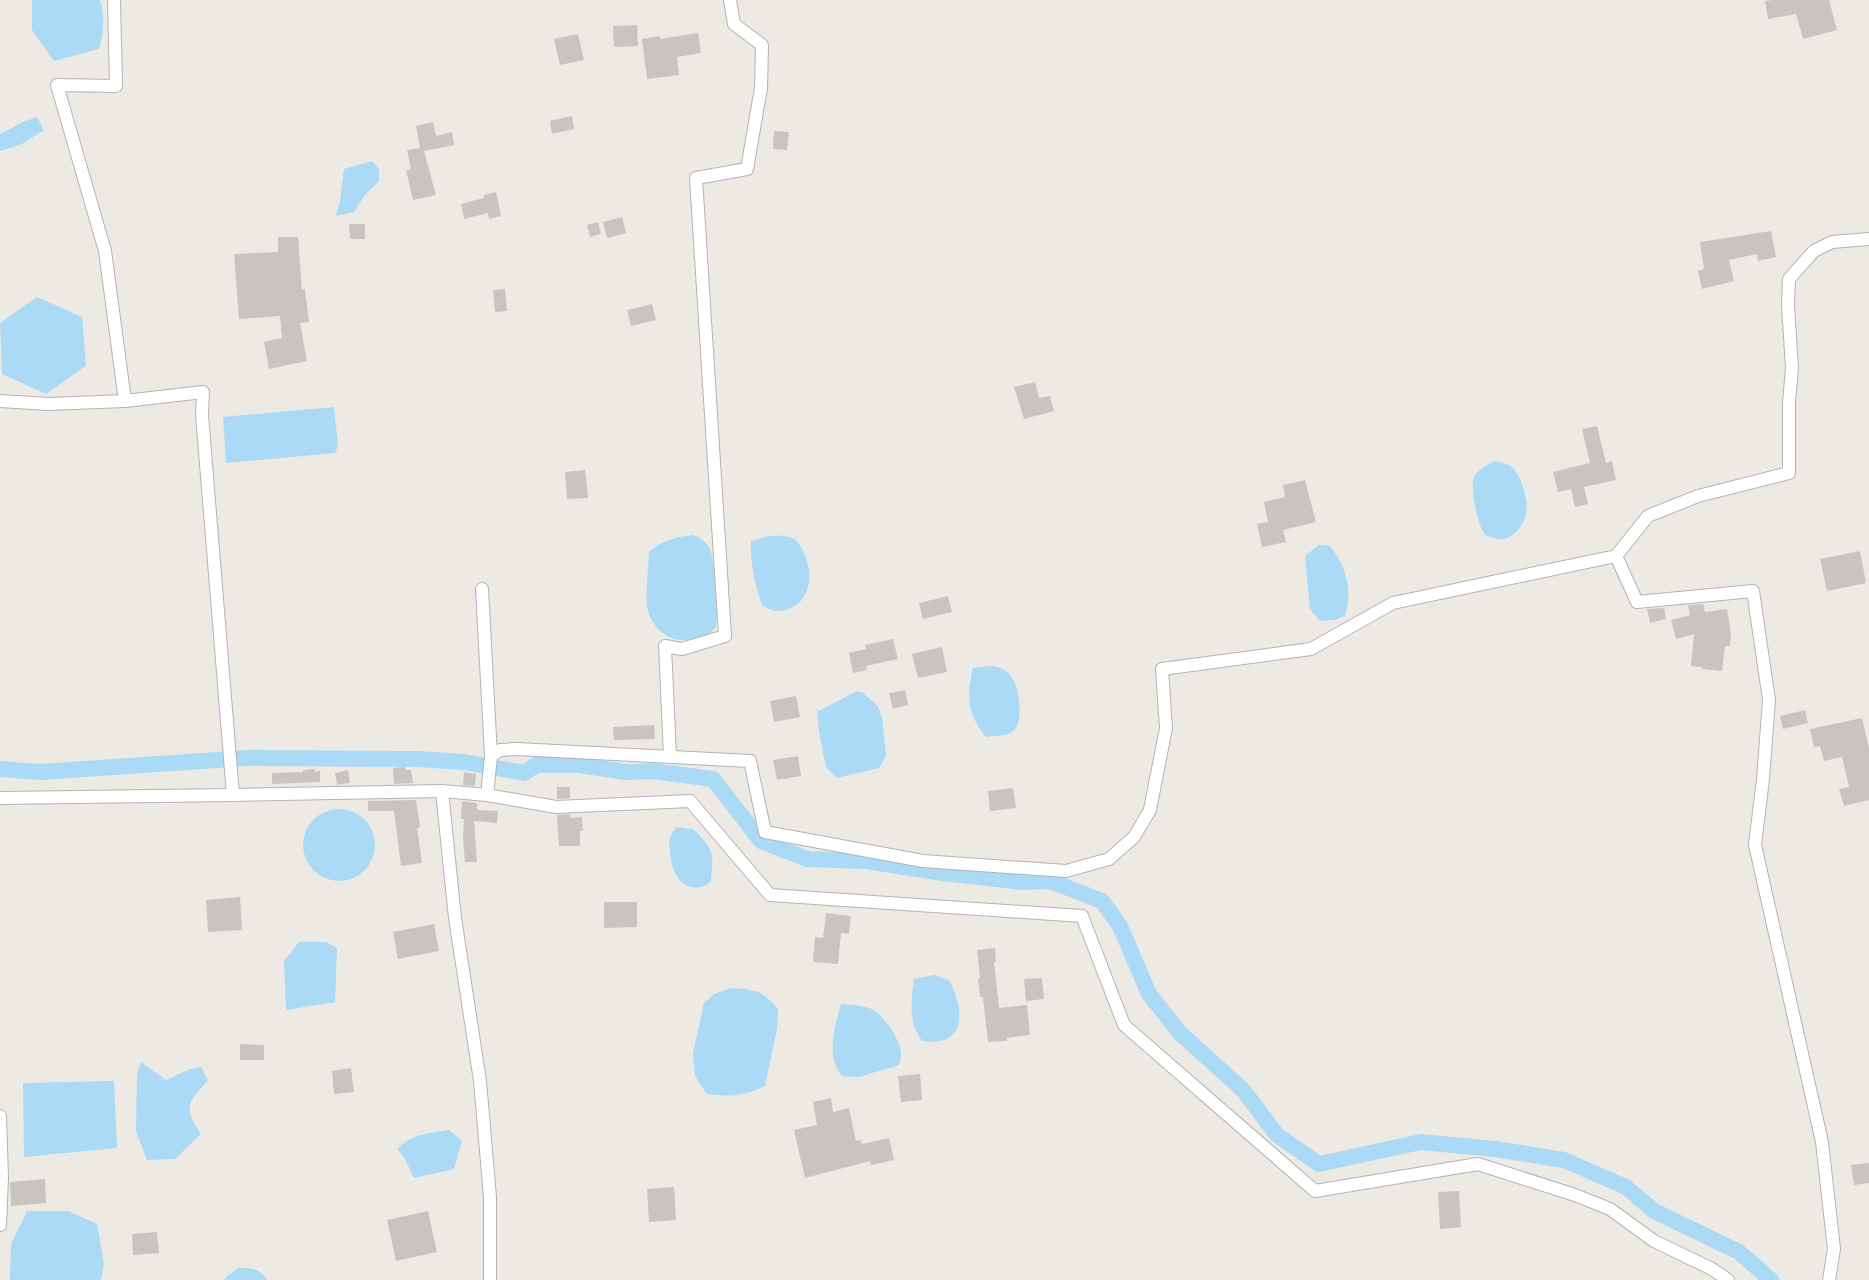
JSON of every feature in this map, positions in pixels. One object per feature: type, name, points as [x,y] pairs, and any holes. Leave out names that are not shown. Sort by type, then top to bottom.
[{"type":"street","points":[[114,0],[116,86],[57,84],[105,251],[125,401]]},
{"type":"street","points":[[670,756],[665,646],[682,648],[726,636],[696,178],[747,169],[761,88],[762,45],[734,24],[730,0]]},
{"type":"street","points":[[491,756],[500,750],[517,749],[750,761],[765,832],[923,861],[1066,871],[1109,859],[1134,837],[1150,810],[1166,728],[1162,669],[1311,649],[1393,603],[1616,556],[1648,516],[1698,496],[1789,473],[1789,402],[1792,368],[1788,305],[1789,279],[1814,251],[1832,242],[1869,239]]},
{"type":"street","points":[[0,402],[48,404],[125,401],[203,392],[202,415],[233,795]]},
{"type":"street","points":[[1616,556],[1637,602],[1753,591],[1769,700],[1763,779],[1755,845],[1822,1142],[1834,1249],[1829,1280]]},
{"type":"street","points":[[482,589],[491,756],[488,793]]},
{"type":"street","points":[[442,790],[455,918],[480,1081],[490,1197],[490,1280]]},
{"type":"street","points":[[0,798],[442,790],[488,793],[556,806],[690,801],[770,895],[1082,916],[1124,1026],[1315,1191],[1478,1164],[1610,1209],[1654,1241],[1712,1269],[1728,1280]]},
{"type":"street","points":[[0,1116],[2,1178],[0,1225]]},
{"type":"water","points":[[32,0],[100,0],[103,25],[99,49],[54,61],[32,30]]},
{"type":"water","points":[[37,117],[44,130],[22,144],[0,151],[0,134]]},
{"type":"water","points":[[372,161],[379,169],[379,181],[364,196],[354,212],[336,216],[344,169]]},
{"type":"water","points":[[37,297],[82,317],[86,366],[46,394],[2,374],[0,323]]},
{"type":"water","points":[[334,407],[338,446],[335,453],[226,463],[223,417]]},
{"type":"water","points":[[1494,461],[1507,464],[1513,468],[1523,487],[1527,509],[1521,526],[1512,536],[1504,539],[1485,535],[1478,517],[1473,493],[1474,477],[1481,469]]},
{"type":"water","points":[[693,535],[705,542],[712,555],[717,623],[715,628],[706,636],[678,640],[665,635],[659,630],[654,625],[648,612],[646,592],[649,552],[669,540]]},
{"type":"water","points":[[769,536],[790,537],[797,541],[809,569],[807,589],[803,598],[788,609],[774,611],[762,605],[755,582],[751,558],[751,541]]},
{"type":"water","points":[[1319,545],[1330,546],[1336,554],[1344,570],[1348,588],[1345,616],[1335,620],[1320,621],[1310,609],[1305,556]]},
{"type":"water","points":[[992,666],[1004,670],[1013,680],[1018,694],[1020,712],[1017,726],[1013,731],[1003,735],[986,737],[975,721],[969,696],[973,668]]},
{"type":"water","points":[[855,692],[862,692],[878,706],[882,718],[886,756],[879,768],[837,778],[826,767],[819,732],[817,708],[819,711]]},
{"type":"water","points":[[339,809],[359,815],[369,825],[375,845],[369,865],[359,875],[339,881],[319,875],[309,865],[303,845],[309,825],[319,815]]},
{"type":"water","points":[[676,827],[693,829],[709,847],[712,864],[711,881],[707,885],[697,888],[692,887],[682,882],[675,873],[669,846],[670,837]]},
{"type":"water","points":[[299,942],[326,942],[337,948],[335,1002],[286,1010],[284,961]]},
{"type":"water","points":[[934,975],[949,980],[958,1003],[958,1024],[955,1033],[947,1038],[937,1041],[922,1041],[914,1026],[912,1011],[914,979]]},
{"type":"water","points":[[731,988],[746,989],[762,994],[778,1009],[777,1029],[765,1086],[737,1095],[707,1094],[695,1076],[693,1053],[704,1003],[714,994]]},
{"type":"water","points":[[841,1004],[866,1007],[880,1015],[898,1041],[901,1054],[899,1065],[859,1077],[842,1076],[834,1060],[833,1051],[834,1031]]},
{"type":"water","points":[[141,1062],[166,1080],[190,1069],[201,1067],[208,1080],[192,1100],[190,1106],[195,1125],[201,1134],[175,1159],[147,1160],[136,1131],[137,1073]]},
{"type":"water","points":[[114,1081],[117,1148],[24,1157],[23,1083]]},
{"type":"water","points":[[449,1130],[462,1141],[454,1169],[414,1178],[404,1157],[397,1149],[415,1137]]},
{"type":"water","points":[[27,1211],[68,1211],[97,1224],[104,1264],[101,1280],[10,1280],[11,1244]]},
{"type":"water","points":[[238,1268],[258,1271],[267,1280],[224,1280]]},
{"type":"building","points":[[1829,0],[1837,30],[1803,39],[1796,14],[1768,19],[1765,1]]},
{"type":"building","points":[[637,25],[638,46],[614,47],[613,26]]},
{"type":"building","points":[[698,33],[701,53],[677,57],[679,75],[647,79],[642,39],[660,36],[660,39]]},
{"type":"building","points":[[578,34],[584,60],[560,65],[554,39]]},
{"type":"building","points":[[572,116],[574,129],[552,134],[550,121]]},
{"type":"building","points":[[433,122],[436,136],[452,132],[454,145],[424,151],[436,195],[413,200],[406,170],[411,169],[407,150],[420,148],[416,126]]},
{"type":"building","points":[[774,131],[789,132],[787,150],[773,149]]},
{"type":"building","points":[[496,192],[501,216],[489,219],[488,213],[464,219],[461,204],[484,198],[484,195]]},
{"type":"building","points":[[622,217],[626,233],[607,238],[603,222]]},
{"type":"building","points":[[598,222],[601,234],[590,237],[587,225]]},
{"type":"building","points":[[349,224],[365,224],[365,239],[350,239]]},
{"type":"building","points":[[1771,231],[1776,257],[1758,261],[1757,254],[1729,260],[1734,281],[1702,289],[1698,271],[1704,269],[1700,242]]},
{"type":"building","points":[[278,237],[298,237],[302,290],[305,289],[309,322],[300,323],[307,361],[269,369],[264,342],[282,338],[280,316],[239,319],[234,254],[278,252]]},
{"type":"building","points":[[505,289],[507,311],[495,312],[493,290]]},
{"type":"building","points":[[652,304],[656,320],[631,326],[627,310]]},
{"type":"building","points":[[1035,382],[1039,398],[1050,396],[1054,411],[1024,419],[1014,387]]},
{"type":"building","points":[[1597,426],[1606,463],[1612,461],[1616,480],[1584,487],[1588,504],[1575,507],[1571,489],[1558,492],[1553,472],[1590,463],[1582,429]]},
{"type":"building","points":[[585,470],[588,498],[567,499],[565,472]]},
{"type":"building","points":[[1305,480],[1316,522],[1283,530],[1286,542],[1262,547],[1257,524],[1268,522],[1264,502],[1285,497],[1283,485]]},
{"type":"building","points":[[1860,551],[1866,583],[1827,591],[1820,559]]},
{"type":"building","points":[[948,596],[952,612],[923,619],[919,603]]},
{"type":"building","points":[[1703,604],[1705,612],[1727,609],[1731,634],[1730,646],[1725,646],[1722,671],[1691,666],[1694,634],[1676,639],[1671,620],[1690,615],[1688,605]]},
{"type":"building","points":[[1664,608],[1666,619],[1650,623],[1647,609]]},
{"type":"building","points":[[893,639],[898,659],[866,666],[867,670],[853,673],[849,653],[866,649],[865,645]]},
{"type":"building","points":[[942,647],[947,672],[918,678],[912,654]]},
{"type":"building","points":[[905,690],[908,705],[893,709],[889,693]]},
{"type":"building","points":[[796,696],[800,717],[774,722],[770,701]]},
{"type":"building","points":[[1805,710],[1808,723],[1783,729],[1780,716]]},
{"type":"building","points":[[1862,718],[1869,748],[1869,800],[1844,806],[1839,789],[1849,787],[1842,757],[1824,761],[1820,746],[1814,747],[1810,729]]},
{"type":"building","points":[[654,725],[655,739],[614,740],[613,727]]},
{"type":"building","points":[[798,756],[801,776],[777,780],[773,760]]},
{"type":"building","points":[[405,767],[405,770],[411,770],[413,783],[394,784],[393,768]]},
{"type":"building","points":[[315,769],[315,772],[320,771],[320,782],[272,784],[272,773],[303,772],[303,770]]},
{"type":"building","points":[[348,770],[350,783],[337,785],[335,773]]},
{"type":"building","points":[[464,772],[476,774],[475,786],[463,785]]},
{"type":"building","points":[[557,787],[570,787],[570,798],[557,799]]},
{"type":"building","points":[[1013,788],[1016,808],[990,811],[988,791]]},
{"type":"building","points":[[416,800],[420,827],[417,828],[422,863],[401,866],[394,811],[368,811],[368,801]]},
{"type":"building","points":[[462,801],[477,803],[477,810],[498,811],[497,823],[474,821],[477,862],[465,862],[464,819],[461,819]]},
{"type":"building","points":[[570,814],[570,818],[582,817],[583,831],[580,831],[580,846],[559,846],[557,815]]},
{"type":"building","points":[[240,897],[242,930],[208,932],[206,900]]},
{"type":"building","points":[[604,902],[637,902],[637,927],[604,928]]},
{"type":"building","points":[[826,913],[851,916],[849,934],[841,933],[838,964],[813,962],[815,937],[823,938]]},
{"type":"building","points":[[434,924],[439,951],[398,959],[393,932]]},
{"type":"building","points":[[995,948],[996,962],[994,962],[999,1008],[1027,1005],[1030,1035],[1007,1038],[1007,1041],[988,1042],[983,997],[980,997],[977,950]]},
{"type":"building","points":[[1042,978],[1044,999],[1026,1001],[1024,979]]},
{"type":"building","points":[[240,1044],[264,1045],[264,1060],[240,1060]]},
{"type":"building","points":[[351,1068],[354,1092],[334,1094],[332,1071]]},
{"type":"building","points":[[920,1074],[922,1100],[901,1102],[898,1076]]},
{"type":"building","points":[[831,1098],[833,1112],[849,1108],[856,1141],[861,1140],[862,1144],[889,1138],[894,1160],[871,1165],[870,1161],[805,1178],[794,1130],[817,1125],[813,1102]]},
{"type":"building","points":[[1869,1163],[1869,1183],[1854,1185],[1851,1165]]},
{"type":"building","points":[[45,1179],[46,1203],[11,1206],[10,1182]]},
{"type":"building","points":[[674,1187],[676,1220],[649,1222],[647,1189]]},
{"type":"building","points":[[1459,1191],[1461,1227],[1440,1229],[1438,1192]]},
{"type":"building","points":[[428,1211],[437,1252],[396,1261],[387,1220]]},
{"type":"building","points":[[157,1232],[159,1253],[133,1255],[132,1234]]},
{"type":"waterway","points":[[0,769],[40,772],[247,758],[418,759],[464,762],[524,773],[536,765],[579,765],[626,772],[652,771],[713,779],[761,841],[807,859],[866,861],[943,873],[1024,882],[1050,881],[1102,901],[1120,926],[1149,994],[1180,1033],[1243,1090],[1277,1135],[1319,1164],[1421,1142],[1495,1149],[1564,1160],[1626,1187],[1654,1211],[1739,1252],[1771,1280]]}]
